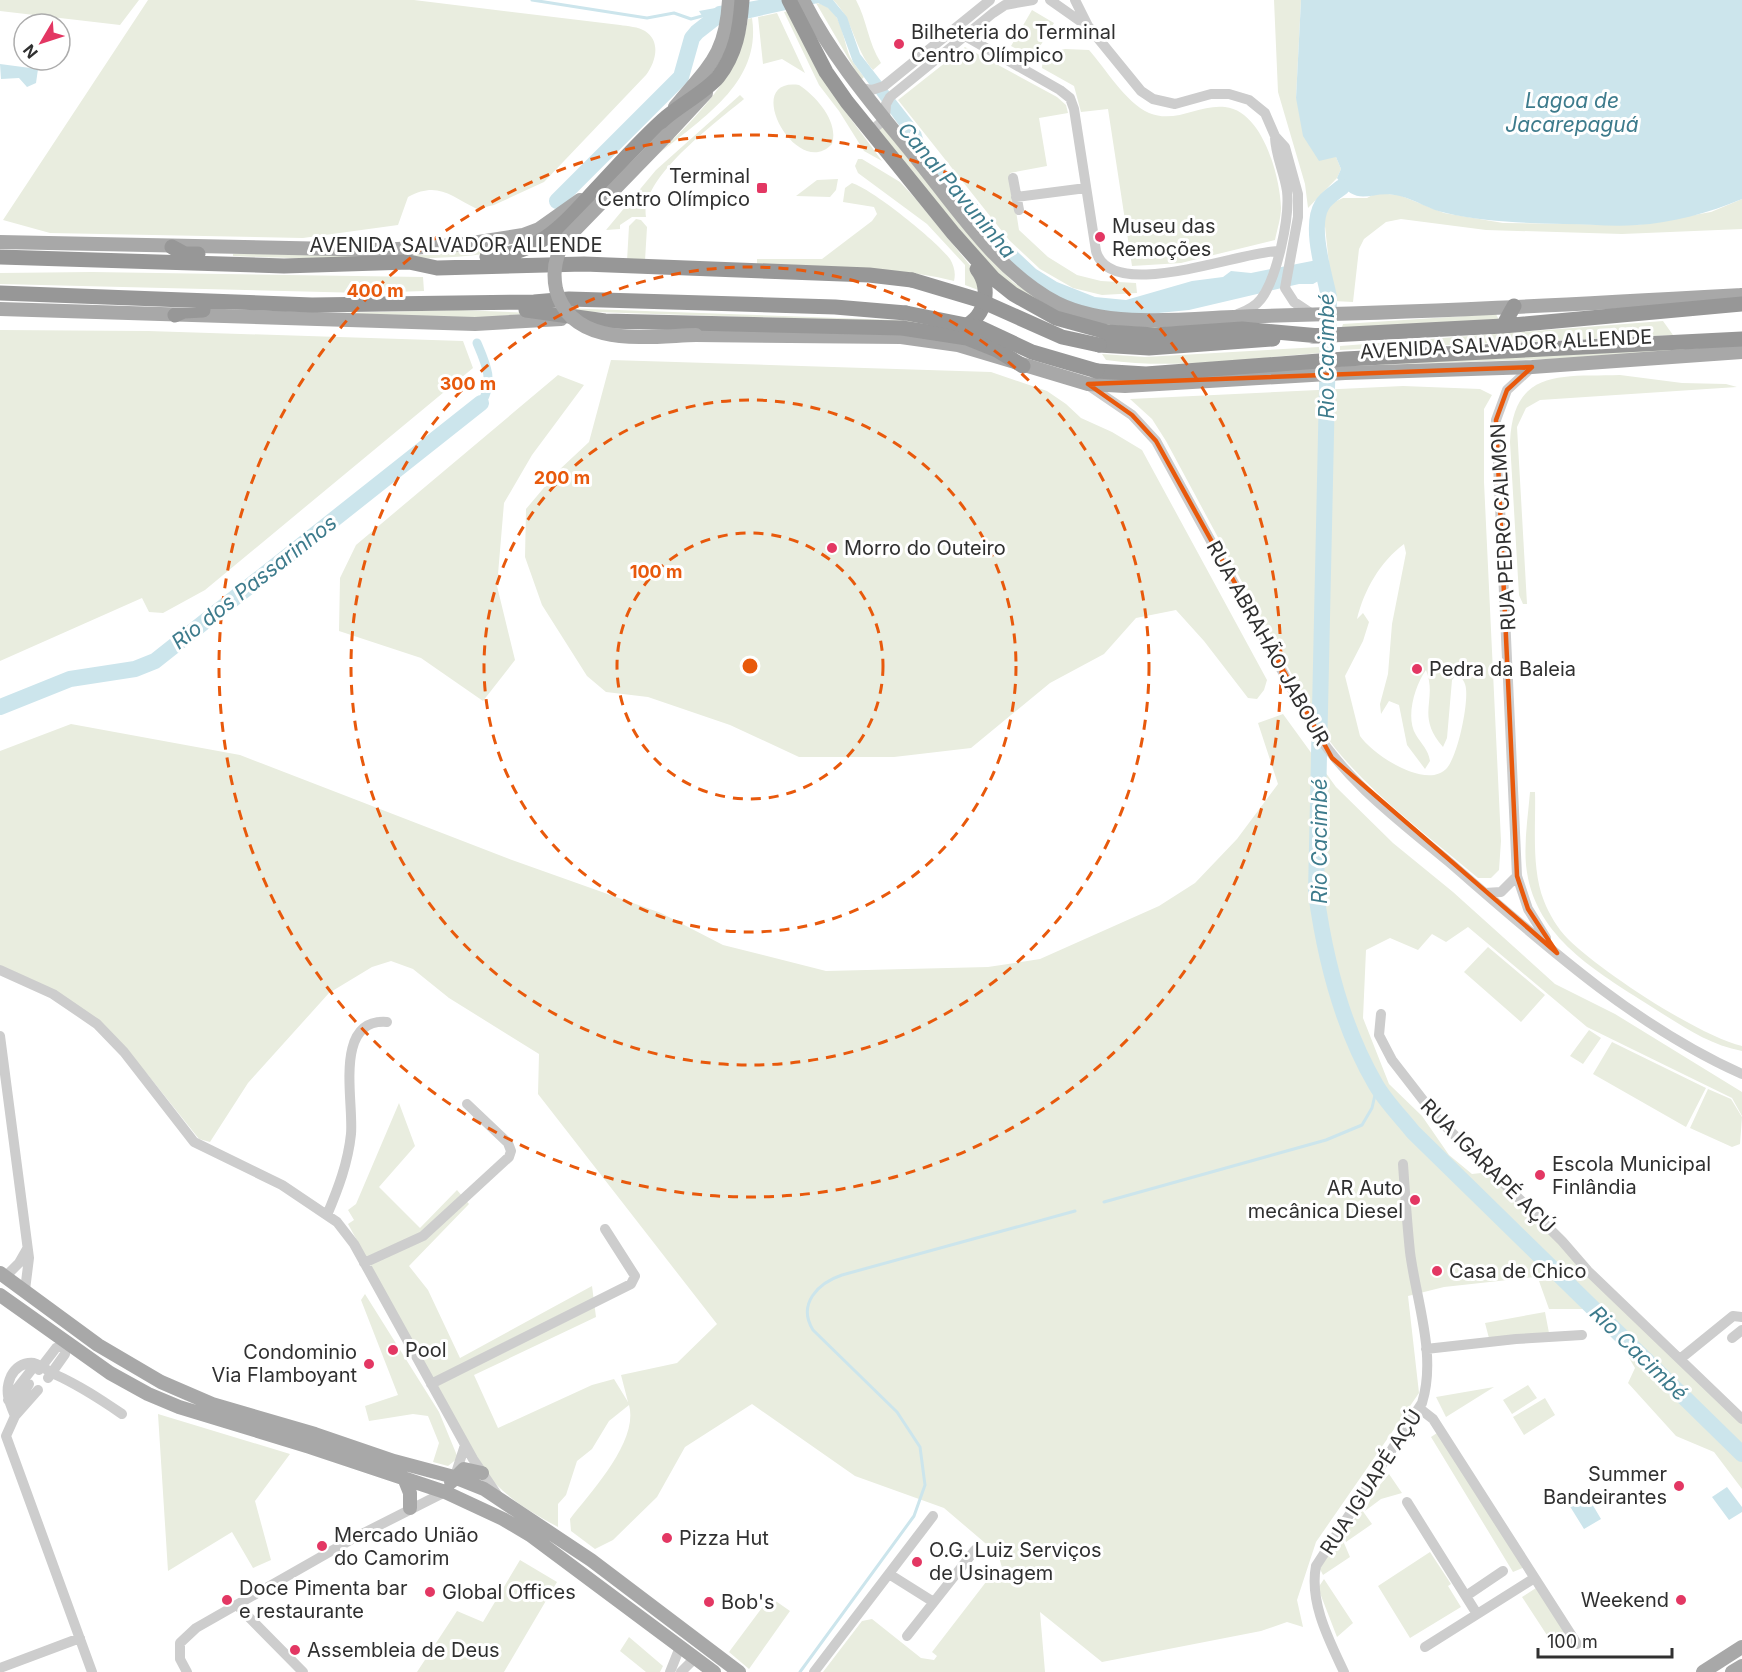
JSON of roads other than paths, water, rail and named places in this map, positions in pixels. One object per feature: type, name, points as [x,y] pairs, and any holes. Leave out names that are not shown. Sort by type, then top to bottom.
[{"type":"highway","points":[[665,128],[717,79],[734,49],[734,25],[742,0]]},
{"type":"highway","points":[[799,6],[826,72],[958,238],[993,278],[1012,294],[1040,311],[1074,325],[1107,332],[1155,335],[1242,329],[1322,336]]},
{"type":"highway","name":"AVENIDA SALVADOR ALLENDE","points":[[597,188],[665,128]]},
{"type":"highway","points":[[409,262],[507,255],[531,246],[561,227],[597,188]]},
{"type":"highway","points":[[0,293],[268,304],[569,300],[835,307],[927,325],[962,328],[981,309],[987,293],[985,283],[965,254],[958,238]]},
{"type":"highway","points":[[172,247],[185,254],[211,255],[284,266]]},
{"type":"highway","name":"AVENIDA SALVADOR ALLENDE","points":[[0,257],[284,266],[409,262],[437,268],[584,264],[869,275],[912,280],[979,300],[1062,337],[1099,345],[1149,348],[1503,326],[1742,304]]},
{"type":"highway","points":[[476,303],[488,308],[517,309],[605,321],[904,320],[967,338],[997,350],[1023,366]]},
{"type":"highway","points":[[174,315],[194,310],[251,308],[268,304]]},
{"type":"highway","points":[[1503,326],[1514,306]]},
{"type":"highway","name":"AVENIDA SALVADOR ALLENDE","points":[[904,320],[981,328],[1032,352],[1097,371],[1146,374],[1319,368],[1742,339]]},
{"type":"main road","name":"AVENIDA SALVADOR ALLENDE","points":[[729,0],[734,25],[717,55],[665,128],[568,237],[556,257],[556,286],[567,312],[580,324],[604,334],[902,337],[958,345],[1088,384],[1125,386],[1319,368]]},
{"type":"main road","name":"AVENIDA SALVADOR ALLENDE","points":[[799,6],[838,59],[866,89],[992,251],[1035,289],[1058,303],[1078,310],[1119,318],[1346,315],[1742,295]]},
{"type":"main road","name":"AVENIDA SALVADOR ALLENDE","points":[[0,242],[384,250],[502,239],[539,229],[597,188]]},
{"type":"main road","points":[[0,309],[475,324],[582,318]]},
{"type":"main road","name":"AVENIDA SALVADOR ALLENDE","points":[[1345,366],[1532,367],[1742,352]]},
{"type":"main road","points":[[3,1275],[98,1345],[161,1382],[212,1404],[315,1434],[394,1461],[454,1477],[500,1498],[591,1560],[739,1672]]},
{"type":"main road","points":[[0,1295],[131,1386],[163,1401],[445,1492],[503,1519],[530,1535],[714,1672]]},
{"type":"main road","points":[[52,1312],[66,1342]]},
{"type":"main road","points":[[66,1342],[98,1345]]},
{"type":"main road","points":[[445,1492],[454,1477],[464,1469],[482,1473]]},
{"type":"main road","points":[[404,1478],[410,1492],[410,1508]]},
{"type":"main road","points":[[1702,1672],[1742,1647]]},
{"type":"main road","points":[[1732,1672],[1742,1666]]},
{"type":"street","points":[[866,89],[881,88],[990,0]]},
{"type":"street","points":[[872,131],[885,113],[888,99],[965,36],[1005,5],[1034,0]]},
{"type":"street","points":[[1050,0],[1088,26]]},
{"type":"street","points":[[1075,0],[1088,26],[1141,91],[1153,99],[1175,104],[1211,94],[1234,95],[1254,102],[1270,120],[1287,199],[1287,220],[1264,295],[1252,308],[1232,316]]},
{"type":"street","points":[[965,36],[1060,90],[1070,98],[1074,109],[1098,256],[1103,265],[1113,272],[1126,274],[1173,272],[1258,253],[1279,251]]},
{"type":"street","points":[[1275,136],[1289,156],[1298,194],[1298,217],[1286,290],[1299,306],[1316,315]]},
{"type":"street","points":[[1013,178],[1018,210]]},
{"type":"street","points":[[1016,197],[1086,188]]},
{"type":"street","name":"RUA PEDRO CALMON","points":[[1517,876],[1496,420],[1507,390],[1532,367]]},
{"type":"street","name":"RUA ABRAHÃO JABOUR","points":[[1088,384],[1132,415],[1156,441],[1332,758],[1367,792],[1596,986],[1685,1045],[1742,1074]]},
{"type":"street","points":[[1485,893],[1501,892],[1517,876]]},
{"type":"street","name":"RUA ABRAHÃO JABOUR","points":[[1517,876],[1528,909],[1557,953]]},
{"type":"street","points":[[0,970],[53,994],[97,1024],[124,1052],[194,1142],[282,1185],[327,1215],[346,1231],[465,1445],[500,1498]]},
{"type":"street","name":"RUA IGARAPÉ AÇÚ","points":[[1381,1014],[1379,1035],[1392,1060],[1437,1118],[1562,1240],[1588,1271],[1742,1419]]},
{"type":"street","points":[[327,1215],[340,1184],[351,1134],[349,1074],[355,1038],[366,1024],[373,1021],[387,1022]]},
{"type":"street","points":[[0,1036],[30,1265],[25,1290]]},
{"type":"street","points":[[364,1263],[423,1236],[509,1157],[511,1151],[508,1143],[467,1104]]},
{"type":"street","name":"RUA IGUAPÉ AÇÚ","points":[[1344,1672],[1320,1611],[1314,1580],[1316,1566],[1417,1411],[1427,1379],[1426,1349],[1410,1252],[1403,1164]]},
{"type":"street","points":[[431,1384],[631,1284],[635,1276],[605,1229]]},
{"type":"street","points":[[3,1275],[19,1263],[27,1249]]},
{"type":"street","points":[[1680,1359],[1733,1316],[1742,1317]]},
{"type":"street","points":[[1732,1338],[1742,1330]]},
{"type":"street","points":[[1426,1349],[1516,1339],[1582,1335]]},
{"type":"street","points":[[43,1371],[65,1354],[66,1342]]},
{"type":"street","points":[[17,1412],[8,1400],[6,1391],[16,1369],[21,1364],[75,1382],[122,1414]]},
{"type":"street","points":[[34,1387],[17,1412],[6,1436],[92,1672]]},
{"type":"street","points":[[1417,1411],[1437,1427],[1533,1580],[1577,1644]]},
{"type":"street","points":[[454,1477],[465,1445]]},
{"type":"street","points":[[187,1672],[180,1659],[180,1643],[196,1629],[410,1508],[445,1492]]},
{"type":"street","points":[[1407,1502],[1477,1614]]},
{"type":"street","points":[[814,1672],[933,1516]]},
{"type":"street","points":[[907,1636],[932,1601],[975,1550]]},
{"type":"street","points":[[1466,1596],[1503,1571]]},
{"type":"street","points":[[889,1574],[932,1601]]},
{"type":"street","points":[[1425,1647],[1533,1580]]},
{"type":"street","points":[[237,1605],[303,1672]]},
{"type":"street","points":[[2,1668],[80,1638]]},
{"type":"street","points":[[670,1672],[680,1647]]},
{"type":"street","points":[[681,1672],[695,1658]]},
{"type":"water","name":"Canal Pavuninha","points":[[759,0],[833,0],[847,17],[860,54],[921,132],[927,151],[944,163],[950,181],[965,198],[975,201],[1004,239],[1036,269],[1057,282],[1095,297],[1126,300],[1192,281],[1223,277],[1231,271],[1251,273],[1317,260],[1322,279],[1313,284],[1299,284],[1189,310],[1118,317],[1076,309],[1030,285],[949,194],[853,62],[837,18],[828,8],[818,3],[709,27],[699,11]]},
{"type":"water","name":"Lagoa de Jacarepaguá","points":[[1301,0],[1742,0],[1742,199],[1717,209],[1677,220],[1610,226],[1475,218],[1440,212],[1412,200],[1390,194],[1359,196],[1352,194],[1337,178],[1341,169],[1336,157],[1319,161],[1303,136],[1296,98]]},
{"type":"water","points":[[0,64],[12,66],[12,72],[38,72],[36,83],[27,87],[19,78],[1,79]]},
{"type":"water","points":[[1727,1487],[1742,1507],[1742,1512],[1729,1520],[1712,1497]]},
{"type":"water","points":[[1585,1492],[1601,1519],[1584,1529],[1566,1500]]},
{"type":"waterway","points":[[532,0],[647,18],[674,13],[691,19],[706,15]]},
{"type":"waterway","name":"Rio dos Passarinhos","points":[[557,201],[681,77],[692,38],[697,32],[720,14],[727,13]]},
{"type":"waterway","name":"Rio Cacimbé","points":[[1342,187],[1322,205],[1317,225],[1319,250],[1329,297],[1316,893],[1324,943],[1344,1016],[1376,1085],[1413,1132],[1742,1454]]},
{"type":"waterway","points":[[477,343],[488,373],[488,388],[481,403]]},
{"type":"waterway","name":"Rio dos Passarinhos","points":[[0,707],[70,679],[135,669],[155,661],[481,403]]},
{"type":"waterway","points":[[1104,1202],[1326,1140],[1362,1125],[1372,1108],[1377,1086]]},
{"type":"waterway","points":[[800,1672],[914,1516],[925,1485],[920,1447],[897,1412],[813,1330],[807,1312],[812,1296],[825,1283],[842,1275],[1075,1211]]},
{"type":"place","name":"Bilheteria do Terminal Centro Olímpico","points":[[899,44]]},
{"type":"place","name":"Terminal Centro Olímpico","points":[[762,188]]},
{"type":"place","name":"Museu das Remoções","points":[[1100,237]]},
{"type":"place","name":"Morro do Outeiro","points":[[832,548]]},
{"type":"place","name":"Pedra da Baleia","points":[[1417,669]]},
{"type":"place","name":"Escola Municipal Finlândia","points":[[1540,1175]]},
{"type":"place","name":"AR Auto mecânica Diesel","points":[[1415,1200]]},
{"type":"place","name":"Casa de Chico","points":[[1437,1271]]},
{"type":"place","name":"Pool","points":[[393,1350]]},
{"type":"place","name":"Condominio Via Flamboyant","points":[[369,1364]]},
{"type":"place","name":"Summer Bandeirantes","points":[[1679,1486]]},
{"type":"place","name":"Pizza Hut","points":[[667,1538]]},
{"type":"place","name":"Mercado União do Camorim","points":[[322,1546]]},
{"type":"place","name":"O.G. Luiz Serviços de Usinagem","points":[[917,1562]]},
{"type":"place","name":"Global Offices","points":[[430,1592]]},
{"type":"place","name":"Doce Pimenta bar e restaurante","points":[[227,1600]]},
{"type":"place","name":"Weekend","points":[[1681,1600]]},
{"type":"place","name":"Bob's","points":[[709,1602]]},
{"type":"place","name":"Assembleia de Deus","points":[[295,1650]]}]
